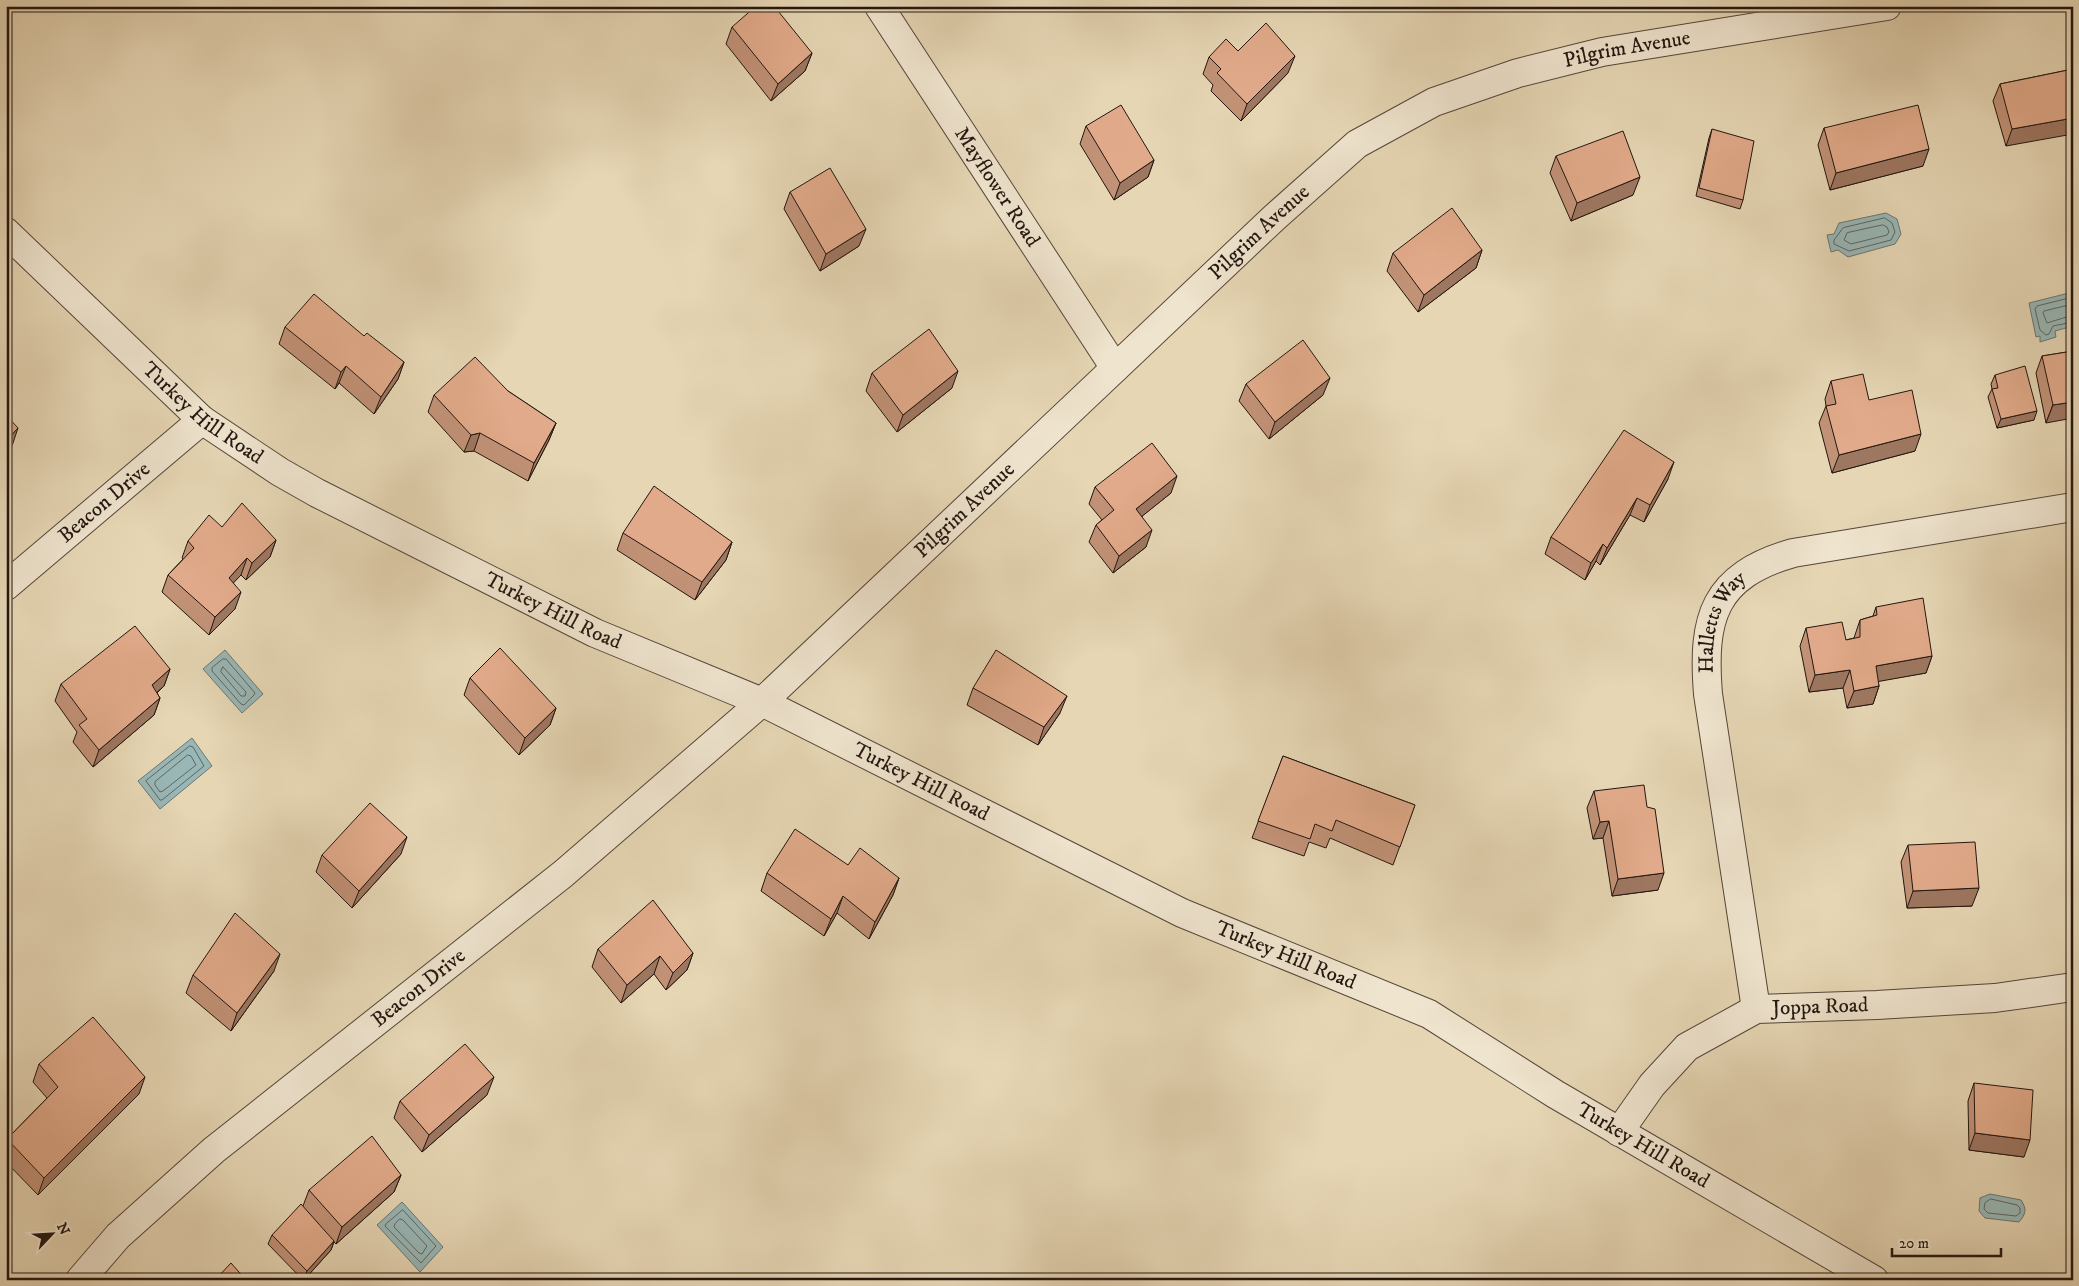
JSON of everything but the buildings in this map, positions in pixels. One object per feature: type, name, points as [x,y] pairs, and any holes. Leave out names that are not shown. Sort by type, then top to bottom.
[{"type":"street","name":"Mayflower Road","points":[[879,6],[1115,368]]},
{"type":"street","name":"Pilgrim Avenue","points":[[762,702],[1275,217],[1357,144],[1434,102],[1518,72],[1602,52],[1888,6]]},
{"type":"street","name":"Turkey Hill Road","points":[[6,232],[202,420],[280,472],[343,506],[595,633],[762,702],[1182,913],[1429,1014],[1619,1132],[1874,1280]]},
{"type":"street","name":"Beacon Drive","points":[[6,586],[202,420]]},
{"type":"street","name":"Halletts Way","points":[[1756,1010],[1708,694],[1707,642],[1718,603],[1734,582],[1773,559],[1792,553],[2073,507]]},
{"type":"street","name":"Beacon Drive","points":[[80,1280],[118,1236],[214,1150],[563,874],[762,702]]},
{"type":"street","name":"Joppa Road","points":[[1619,1132],[1652,1085],[1687,1047],[1756,1010],[1995,998],[2073,987]]},
{"type":"water","points":[[1886,213],[1897,219],[1901,234],[1895,244],[1848,257],[1838,250],[1831,252],[1827,235],[1834,234],[1839,223]]},
{"type":"water","points":[[2073,292],[2073,326],[2055,331],[2056,337],[2040,342],[2040,336],[2036,337],[2029,303]]},
{"type":"water","points":[[225,650],[263,694],[242,713],[203,669]]},
{"type":"water","points":[[192,738],[212,766],[160,809],[138,781]]},
{"type":"water","points":[[1990,1194],[2021,1200],[2025,1211],[2019,1222],[1985,1218],[1979,1211],[1980,1198]]},
{"type":"water","points":[[402,1202],[443,1247],[420,1272],[377,1225]]}]
